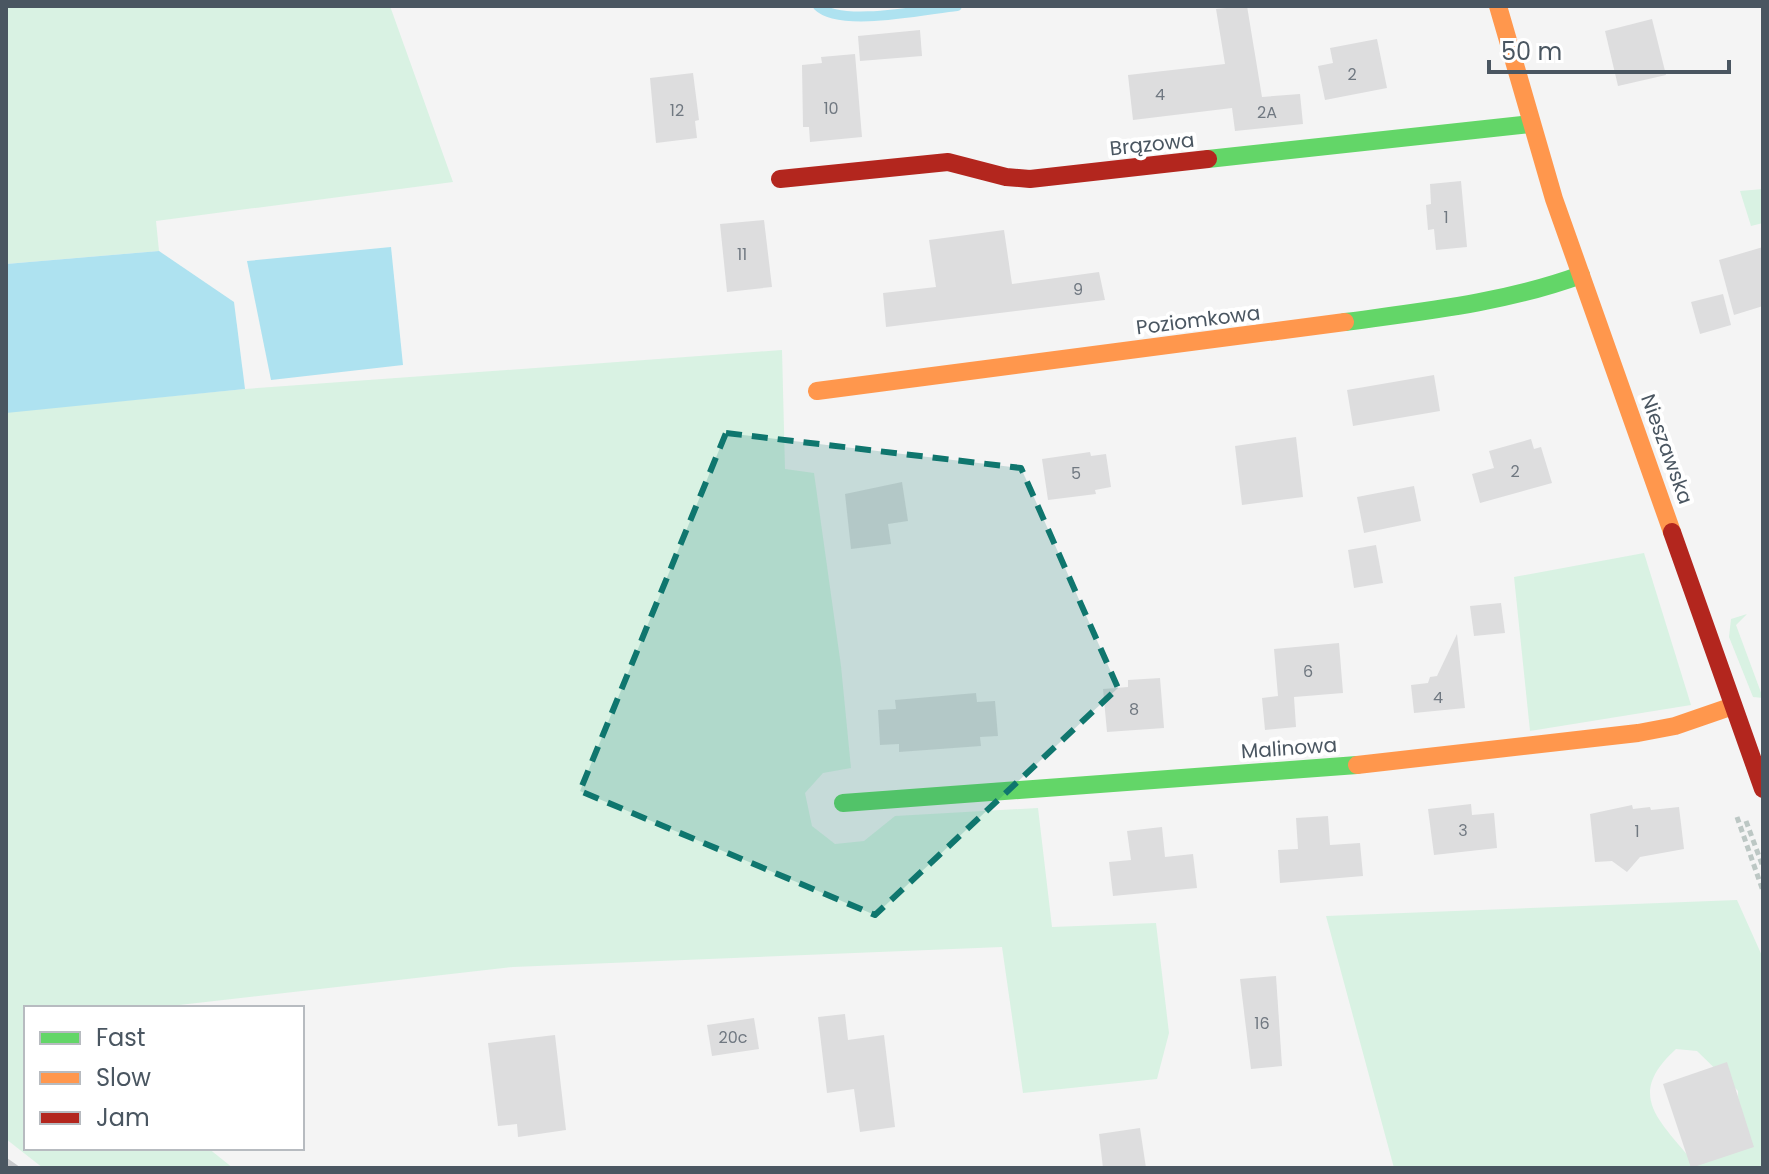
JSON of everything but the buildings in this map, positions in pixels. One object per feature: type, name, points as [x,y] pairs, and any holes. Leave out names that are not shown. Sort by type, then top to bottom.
[{"type":"street","name":"Nieszawska","points":[[1498,6],[1531,124],[1581,275],[1763,789]]},
{"type":"street","name":"Brązowa","points":[[780,179],[948,162],[962,163],[1006,180],[1030,179],[1531,124]]},
{"type":"street","name":"Poziomkowa","points":[[817,391],[1483,304],[1529,294],[1581,275]]},
{"type":"street","name":"Malinowa","points":[[843,803],[1383,763],[1638,733],[1675,726],[1733,706]]},
{"type":"highlighted area","points":[[726,433],[1021,468],[1118,688],[875,915],[580,791]]},
{"type":"green space","points":[[6,6],[390,6],[453,182],[156,221],[159,251],[6,264]]},
{"type":"green space","points":[[1763,189],[1763,223],[1751,226],[1740,191]]},
{"type":"green space","points":[[782,350],[785,469],[814,473],[841,666],[851,768],[823,773],[805,793],[812,826],[835,844],[864,841],[895,816],[1038,808],[1052,927],[1156,923],[1169,1033],[1157,1079],[1023,1093],[1002,947],[513,967],[171,1006],[24,1006],[24,1150],[210,1150],[233,1168],[43,1168],[6,1139],[6,412],[245,389]]},
{"type":"green space","points":[[1644,553],[1691,705],[1530,731],[1514,577]]},
{"type":"green space","points":[[1747,614],[1736,625],[1763,698],[1753,697],[1729,637],[1731,619]]},
{"type":"green space","points":[[1737,900],[1763,958],[1763,1168],[1394,1168],[1326,916]],"holes":[[[1676,1049],[1697,1051],[1738,1091],[1739,1125],[1689,1157],[1657,1116],[1650,1092],[1661,1065]]]},
{"type":"water","points":[[391,247],[403,365],[271,380],[247,261]]},
{"type":"water","points":[[159,251],[234,302],[245,389],[6,413],[6,264]]},
{"type":"waterway","points":[[818,6],[845,16],[906,13],[957,6]]},
{"type":"railway","points":[[6,1161],[16,1168]]},
{"type":"traffic: fast","points":[[1208,159],[1531,124]]},
{"type":"traffic: fast","points":[[1345,322],[1494,299],[1581,275]]},
{"type":"traffic: fast","points":[[843,803],[1357,765]]},
{"type":"traffic: slow","points":[[1498,6],[1554,199],[1672,532]]},
{"type":"traffic: slow","points":[[817,391],[1345,322]]},
{"type":"traffic: slow","points":[[1357,765],[1638,733],[1675,726],[1733,706]]},
{"type":"traffic: jam","points":[[780,179],[948,162],[1006,177],[1030,179],[1208,159]]},
{"type":"traffic: jam","points":[[1672,532],[1763,789]]}]
